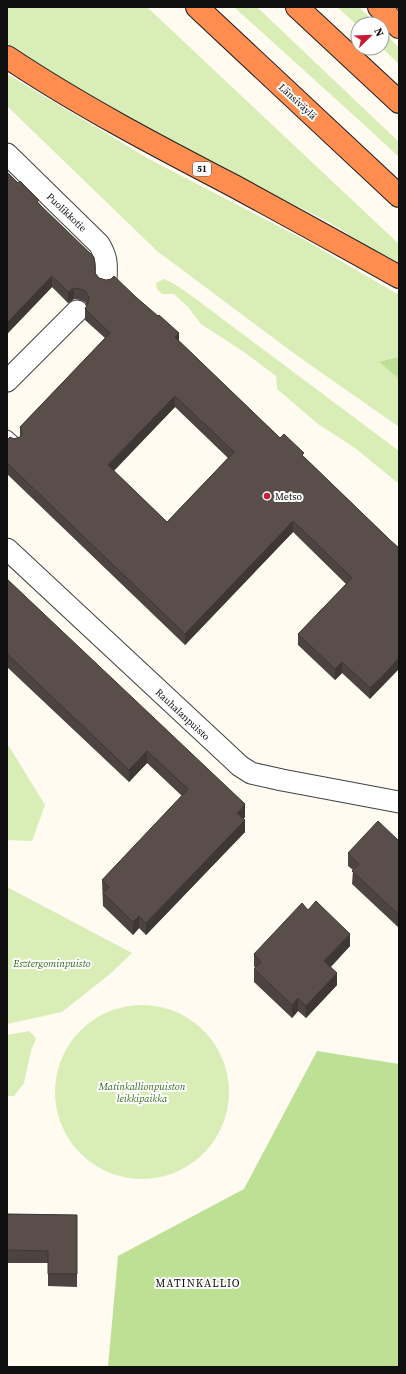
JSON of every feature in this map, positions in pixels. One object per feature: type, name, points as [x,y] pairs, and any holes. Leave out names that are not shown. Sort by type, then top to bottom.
[{"type":"highway","name":"Länsiväylä","points":[[197,7],[399,196]]},
{"type":"highway","points":[[297,7],[399,102]]},
{"type":"highway","points":[[379,7],[399,27]]},
{"type":"highway","name":"51","points":[[7,57],[34,75],[154,144],[308,226],[399,277]]},
{"type":"street","name":"Puolikkotie","points":[[7,154],[99,244],[104,252],[107,263],[106,279]]},
{"type":"street","points":[[7,381],[77,311]]},
{"type":"street","name":"Rauhalanpuisto","points":[[7,549],[240,766],[251,773],[399,802]]},
{"type":"green space","points":[[7,7],[147,7],[399,244],[399,266],[327,221],[260,188],[132,120],[34,62],[7,43]]},
{"type":"green space","points":[[234,7],[257,7],[399,142],[399,157],[361,122]]},
{"type":"green space","points":[[337,7],[359,7],[368,16],[350,16],[350,19]]},
{"type":"green space","points":[[390,38],[399,48],[399,64],[390,56]]},
{"type":"green space","points":[[7,74],[149,159],[303,239],[399,295],[399,359],[395,357],[379,362],[399,379],[399,427],[299,357],[157,251],[7,106]]},
{"type":"green space","points":[[164,279],[173,283],[196,299],[399,451],[399,484],[355,448],[318,424],[277,389],[276,376],[244,352],[201,324],[188,307],[174,294],[162,294],[157,289],[156,283]]},
{"type":"green space","points":[[396,357],[399,359],[399,379],[379,362]]},
{"type":"green space","points":[[7,743],[45,805],[32,841],[7,840]]},
{"type":"green space","name":"Esztergominpuisto","points":[[7,887],[132,953],[110,974],[62,1012],[7,1024]]},
{"type":"green space","name":"Matinkallionpuiston leikkipaikka","points":[[142,1005],[159,1007],[175,1012],[197,1025],[209,1037],[218,1051],[225,1067],[229,1092],[227,1109],[222,1125],[209,1147],[197,1159],[183,1168],[167,1175],[142,1179],[125,1177],[109,1172],[87,1159],[75,1147],[66,1133],[59,1117],[55,1092],[57,1075],[62,1059],[75,1037],[87,1025],[101,1016],[117,1009]]},
{"type":"green space","points":[[29,1031],[36,1038],[31,1051],[24,1083],[14,1096],[7,1096],[7,1035]]},
{"type":"green space","points":[[317,1051],[399,1064],[399,1367],[108,1367],[118,1256],[244,1189]]},
{"type":"building","points":[[7,172],[18,183],[20,181],[39,200],[37,202],[94,257],[95,273],[99,278],[106,280],[111,279],[114,276],[137,298],[179,333],[175,337],[280,438],[284,434],[304,453],[302,455],[399,548],[399,658],[370,688],[342,662],[335,669],[298,634],[352,578],[293,521],[185,634],[7,463],[7,440],[10,437],[14,439],[20,437],[22,433],[20,427],[110,333],[85,309],[89,297],[85,291],[74,288],[68,292],[52,276],[7,323]],"holes":[[[175,396],[234,452],[167,522],[108,465]]]},
{"type":"building","points":[[7,579],[245,804],[237,813],[245,820],[146,923],[139,916],[133,922],[103,893],[109,887],[102,880],[188,789],[147,751],[129,770],[7,654]]},
{"type":"building","points":[[378,821],[399,841],[399,915],[352,871],[359,864],[348,853]]},
{"type":"building","points":[[316,901],[350,934],[324,961],[337,973],[306,1006],[298,998],[292,1005],[254,969],[261,962],[254,954],[302,903],[308,910]]},
{"type":"building","points":[[7,1214],[77,1215],[77,1274],[48,1274],[48,1251],[7,1250]]},
{"type":"place","name":"Metso","points":[[267,496]]},
{"type":"district","name":"MATINKALLIO","points":[[198,1283]]}]
